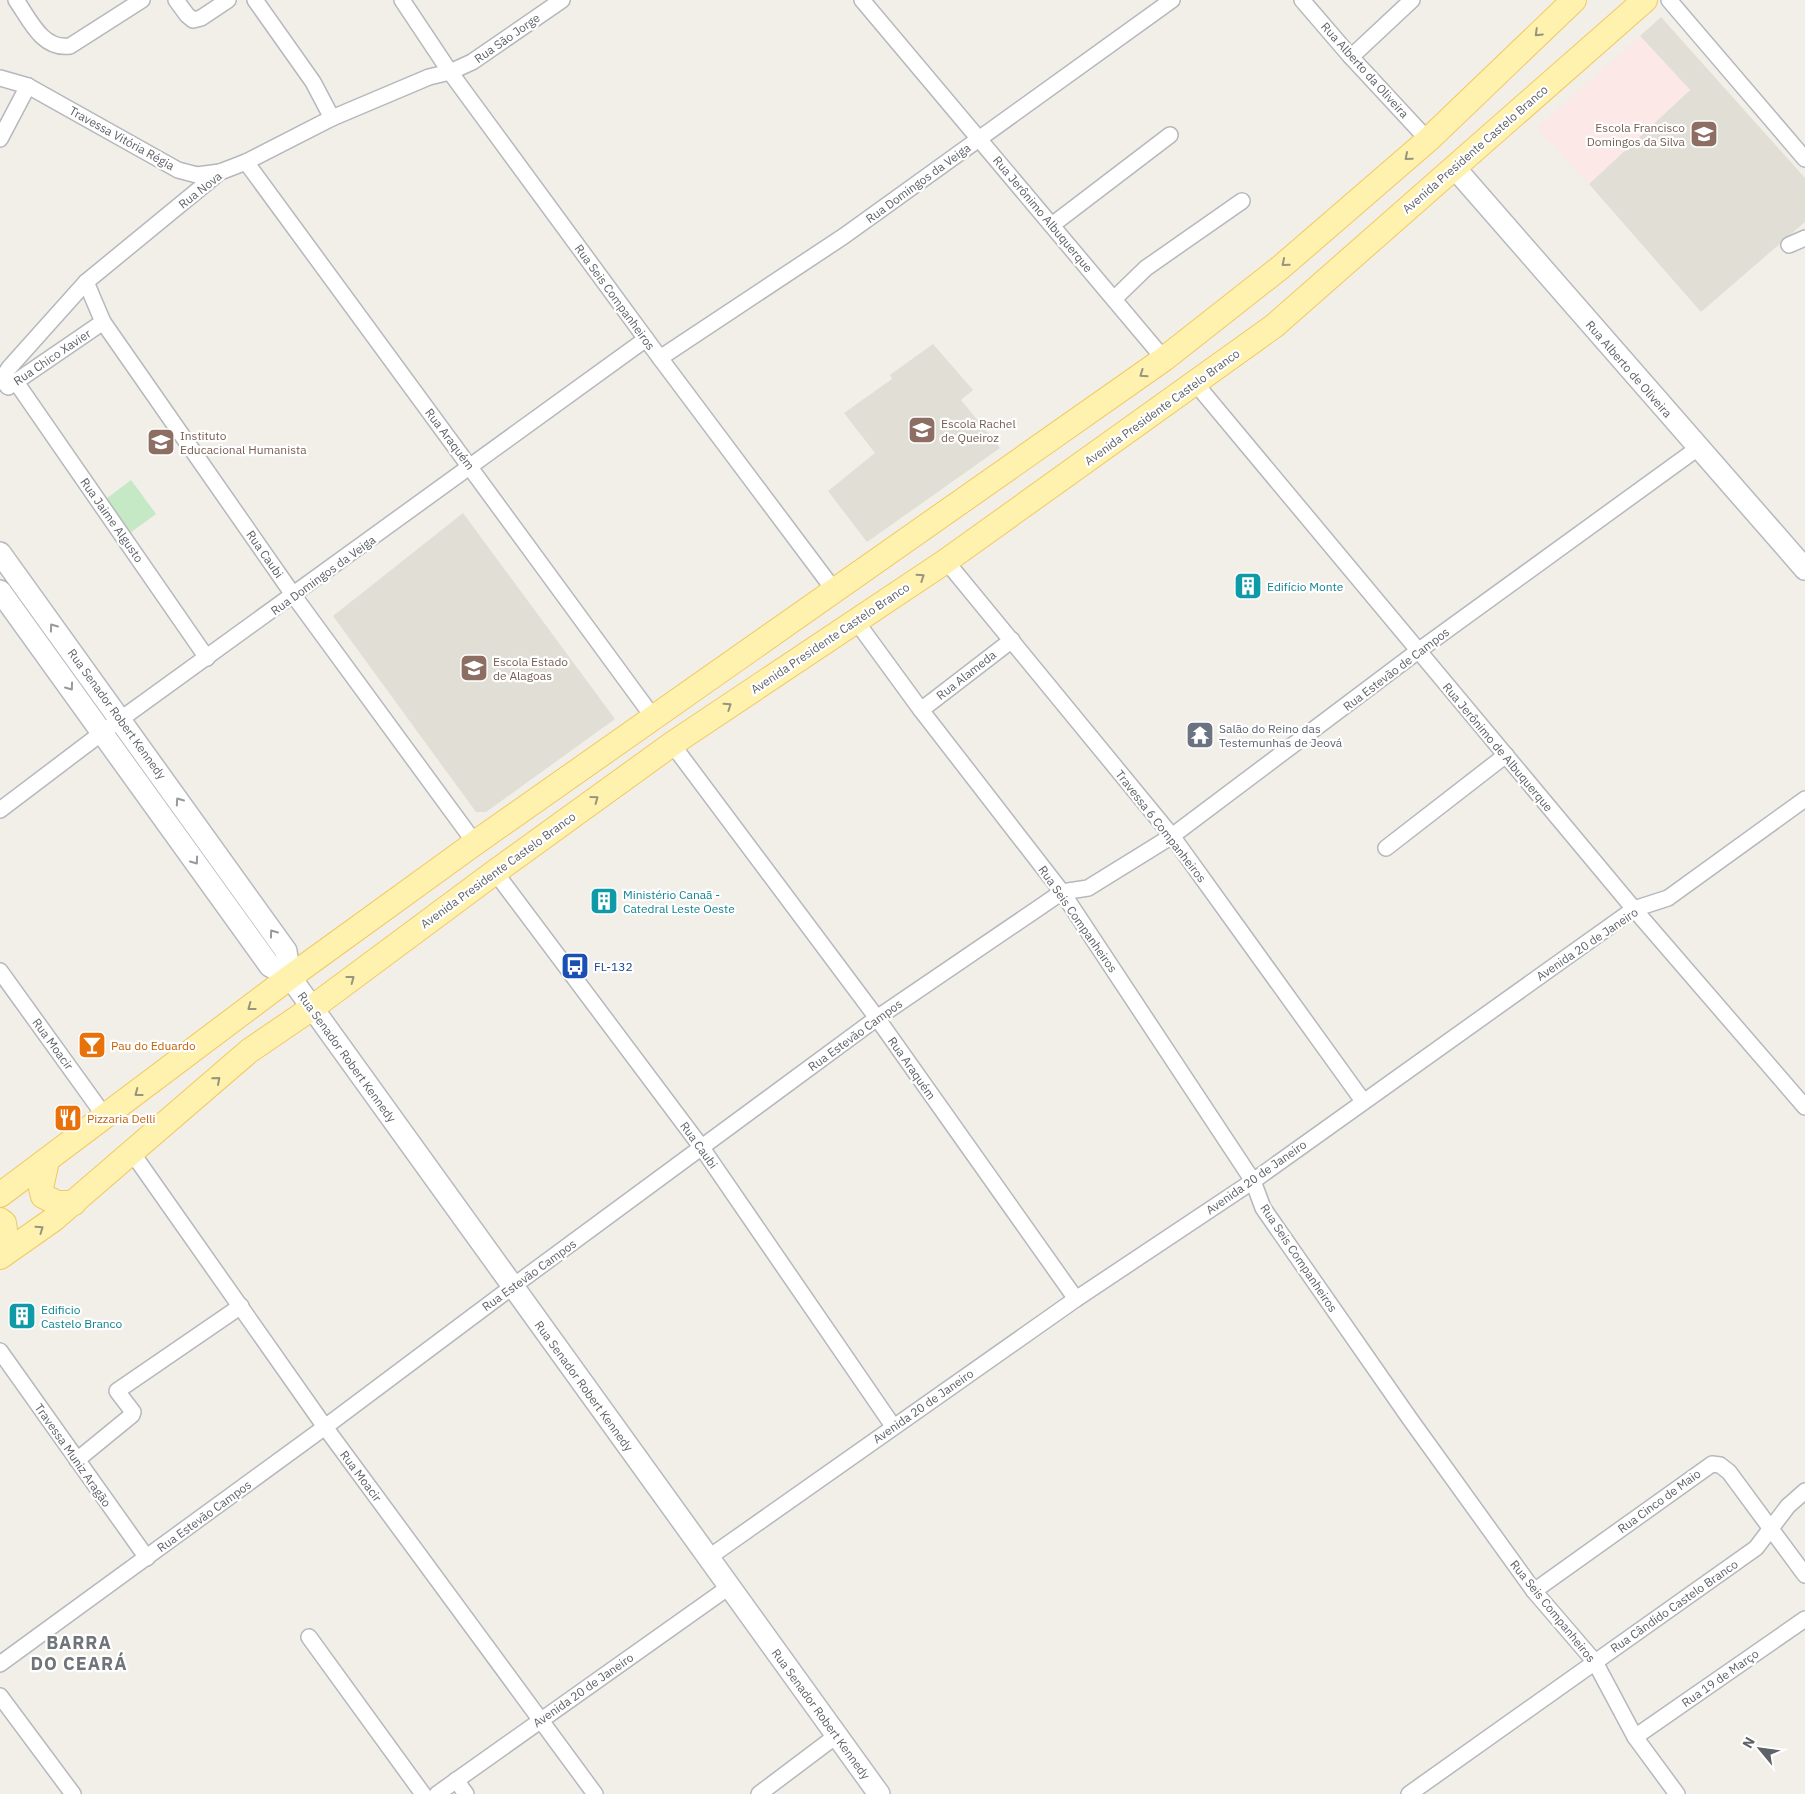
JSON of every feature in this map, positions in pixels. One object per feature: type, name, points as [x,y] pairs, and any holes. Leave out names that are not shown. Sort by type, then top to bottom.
[{"type":"main road","points":[[0,1196],[290,978],[474,843],[1164,359],[1281,267],[1428,140],[1574,0]]},
{"type":"main road","name":"Avenida Presidente Castelo Branco","points":[[0,1257],[74,1203],[250,1051],[312,1008],[672,744],[946,561],[1196,384],[1274,326],[1645,0]]},
{"type":"main road","points":[[46,1161],[41,1188],[43,1196],[57,1203],[74,1203]]},
{"type":"main road","points":[[0,1220],[4,1223],[6,1233],[4,1244],[0,1251]]},
{"type":"street","points":[[16,0],[40,35],[50,43],[60,47],[70,46],[142,0]]},
{"type":"street","points":[[176,0],[187,15],[194,20],[201,18],[228,0]]},
{"type":"street","points":[[255,0],[313,82],[332,118]]},
{"type":"street","name":"Rua São Jorge","points":[[450,72],[472,62],[562,0]]},
{"type":"street","name":"Rua Jerônimo Albuquerque","points":[[862,0],[1164,359]]},
{"type":"street","name":"Rua Domingos da Veiga","points":[[660,358],[844,236],[1172,0]]},
{"type":"street","name":"Rua Alberto da Oliveira","points":[[1302,0],[1351,57],[1428,140]]},
{"type":"street","points":[[1351,57],[1412,0]]},
{"type":"street","points":[[1669,0],[1805,158]]},
{"type":"street","name":"Rua Seis Companheiros","points":[[405,2],[450,72],[660,358],[834,590]]},
{"type":"street","name":"Rua Nova","points":[[0,382],[9,368],[86,282],[220,172],[246,162],[332,118],[429,77],[450,72]]},
{"type":"street","name":"Travessa Vitória Régia","points":[[0,78],[28,86],[178,170],[197,175],[220,172]]},
{"type":"street","points":[[0,139],[28,86]]},
{"type":"street","points":[[1052,225],[1170,135]]},
{"type":"street","name":"Rua Araquém","points":[[246,162],[653,717]]},
{"type":"street","name":"Rua Alberto de Oliveira","points":[[1454,167],[1805,569]]},
{"type":"street","points":[[1114,299],[1146,268],[1242,201]]},
{"type":"street","points":[[1789,246],[1805,238]]},
{"type":"street","name":"Rua Caubi","points":[[86,282],[104,322],[294,596],[474,843]]},
{"type":"street","name":"Rua Chico Xavier","points":[[0,391],[104,322]]},
{"type":"street","name":"Rua Domingos da Veiga","points":[[0,810],[103,732],[294,596],[646,339]]},
{"type":"street","name":"Rua Jaime Algusto","points":[[16,382],[207,658]]},
{"type":"street","name":"Rua Jerônimo de Albuquerque","points":[[1196,384],[1634,909],[1805,1107]]},
{"type":"street","name":"Rua Estevão de Campos","points":[[1062,892],[1088,888],[1172,836],[1418,652],[1698,448]]},
{"type":"street","name":"Rua Senador Robert Kennedy","points":[[0,554],[121,719],[286,951],[290,978]]},
{"type":"street","name":"Travessa 6 Companheiros","points":[[946,561],[1172,836],[1363,1101]]},
{"type":"street","name":"Rua Senador Robert Kennedy","points":[[0,591],[270,966],[290,978],[312,1008],[879,1794]]},
{"type":"street","name":"Rua Seis Companheiros","points":[[856,620],[921,710],[1062,892],[1253,1181],[1263,1208],[1534,1592],[1594,1662],[1635,1737],[1677,1794]]},
{"type":"street","name":"Rua Alameda","points":[[921,710],[1012,640]]},
{"type":"street","name":"Rua Araquém","points":[[672,744],[877,1018],[1076,1298]]},
{"type":"street","points":[[1386,848],[1506,755]]},
{"type":"street","name":"Avenida 20 de Janeiro","points":[[708,1558],[1076,1298],[1253,1181],[1634,909],[1668,898],[1805,799]]},
{"type":"street","name":"Rua Caubi","points":[[495,872],[702,1148],[893,1426]]},
{"type":"street","name":"Rua Estevão Campos","points":[[0,1664],[325,1427],[512,1286],[877,1018],[1062,892]]},
{"type":"street","name":"Rua Moacir","points":[[0,971],[106,1118]]},
{"type":"street","name":"Rua Moacir","points":[[133,1154],[325,1427],[595,1794]]},
{"type":"street","points":[[77,1460],[132,1415],[133,1412],[117,1391],[241,1306]]},
{"type":"street","name":"Travessa Muniz Aragão","points":[[0,1351],[147,1558]]},
{"type":"street","name":"Rua Cinco de Maio","points":[[1534,1592],[1712,1464],[1720,1465],[1730,1472],[1772,1527]]},
{"type":"street","name":"Rua Cândido Castelo Branco","points":[[1418,1792],[1594,1662],[1756,1548],[1788,1506],[1805,1491]]},
{"type":"street","points":[[1772,1527],[1805,1575]]},
{"type":"street","name":"Avenida 20 de Janeiro","points":[[437,1794],[729,1587]]},
{"type":"street","name":"Rua 19 de Março","points":[[1635,1737],[1805,1619]]},
{"type":"street","points":[[309,1638],[423,1794]]},
{"type":"street","points":[[0,1696],[73,1794]]},
{"type":"street","points":[[760,1794],[836,1736]]},
{"type":"street","points":[[456,1780],[466,1794]]},
{"type":"shaded area","name":"Escola Francisco Domingos da Silva","points":[[1661,17],[1805,178],[1805,222],[1701,312],[1589,184],[1690,90],[1640,36]]},
{"type":"shaded area","points":[[1640,36],[1690,90],[1589,184],[1537,128]]},
{"type":"shaded area","name":"Escola Rachel de Queiroz","points":[[933,344],[973,390],[961,400],[1000,448],[867,542],[828,491],[875,453],[844,413],[892,379],[890,375]]},
{"type":"shaded area","name":"Escola Estado de Alagoas","points":[[463,513],[615,719],[486,812],[476,812],[333,616]]},
{"type":"green space","points":[[131,480],[156,514],[130,533],[106,499]]},
{"type":"place","name":"Escola Francisco Domingos da Silva","points":[[1704,134]]},
{"type":"place","name":"Escola Rachel de Queiroz","points":[[922,430]]},
{"type":"place","name":"Instituto Educacional Humanista","points":[[161,442]]},
{"type":"place","name":"Edifício Monte","points":[[1248,586]]},
{"type":"place","name":"Escola Estado de Alagoas","points":[[474,668]]},
{"type":"place","name":"Salão do Reino das Testemunhas de Jeová","points":[[1200,735]]},
{"type":"place","name":"Ministério Canaã - Catedral Leste Oeste","points":[[604,901]]},
{"type":"place","name":"FL-132","points":[[575,966]]},
{"type":"place","name":"Pau do Eduardo","points":[[92,1045]]},
{"type":"place","name":"Pizzaria Delli","points":[[68,1118]]},
{"type":"place","name":"Edificio Castelo Branco","points":[[22,1316]]},
{"type":"district","name":"BARRA DO CEARÁ","points":[[79,1652]]}]
